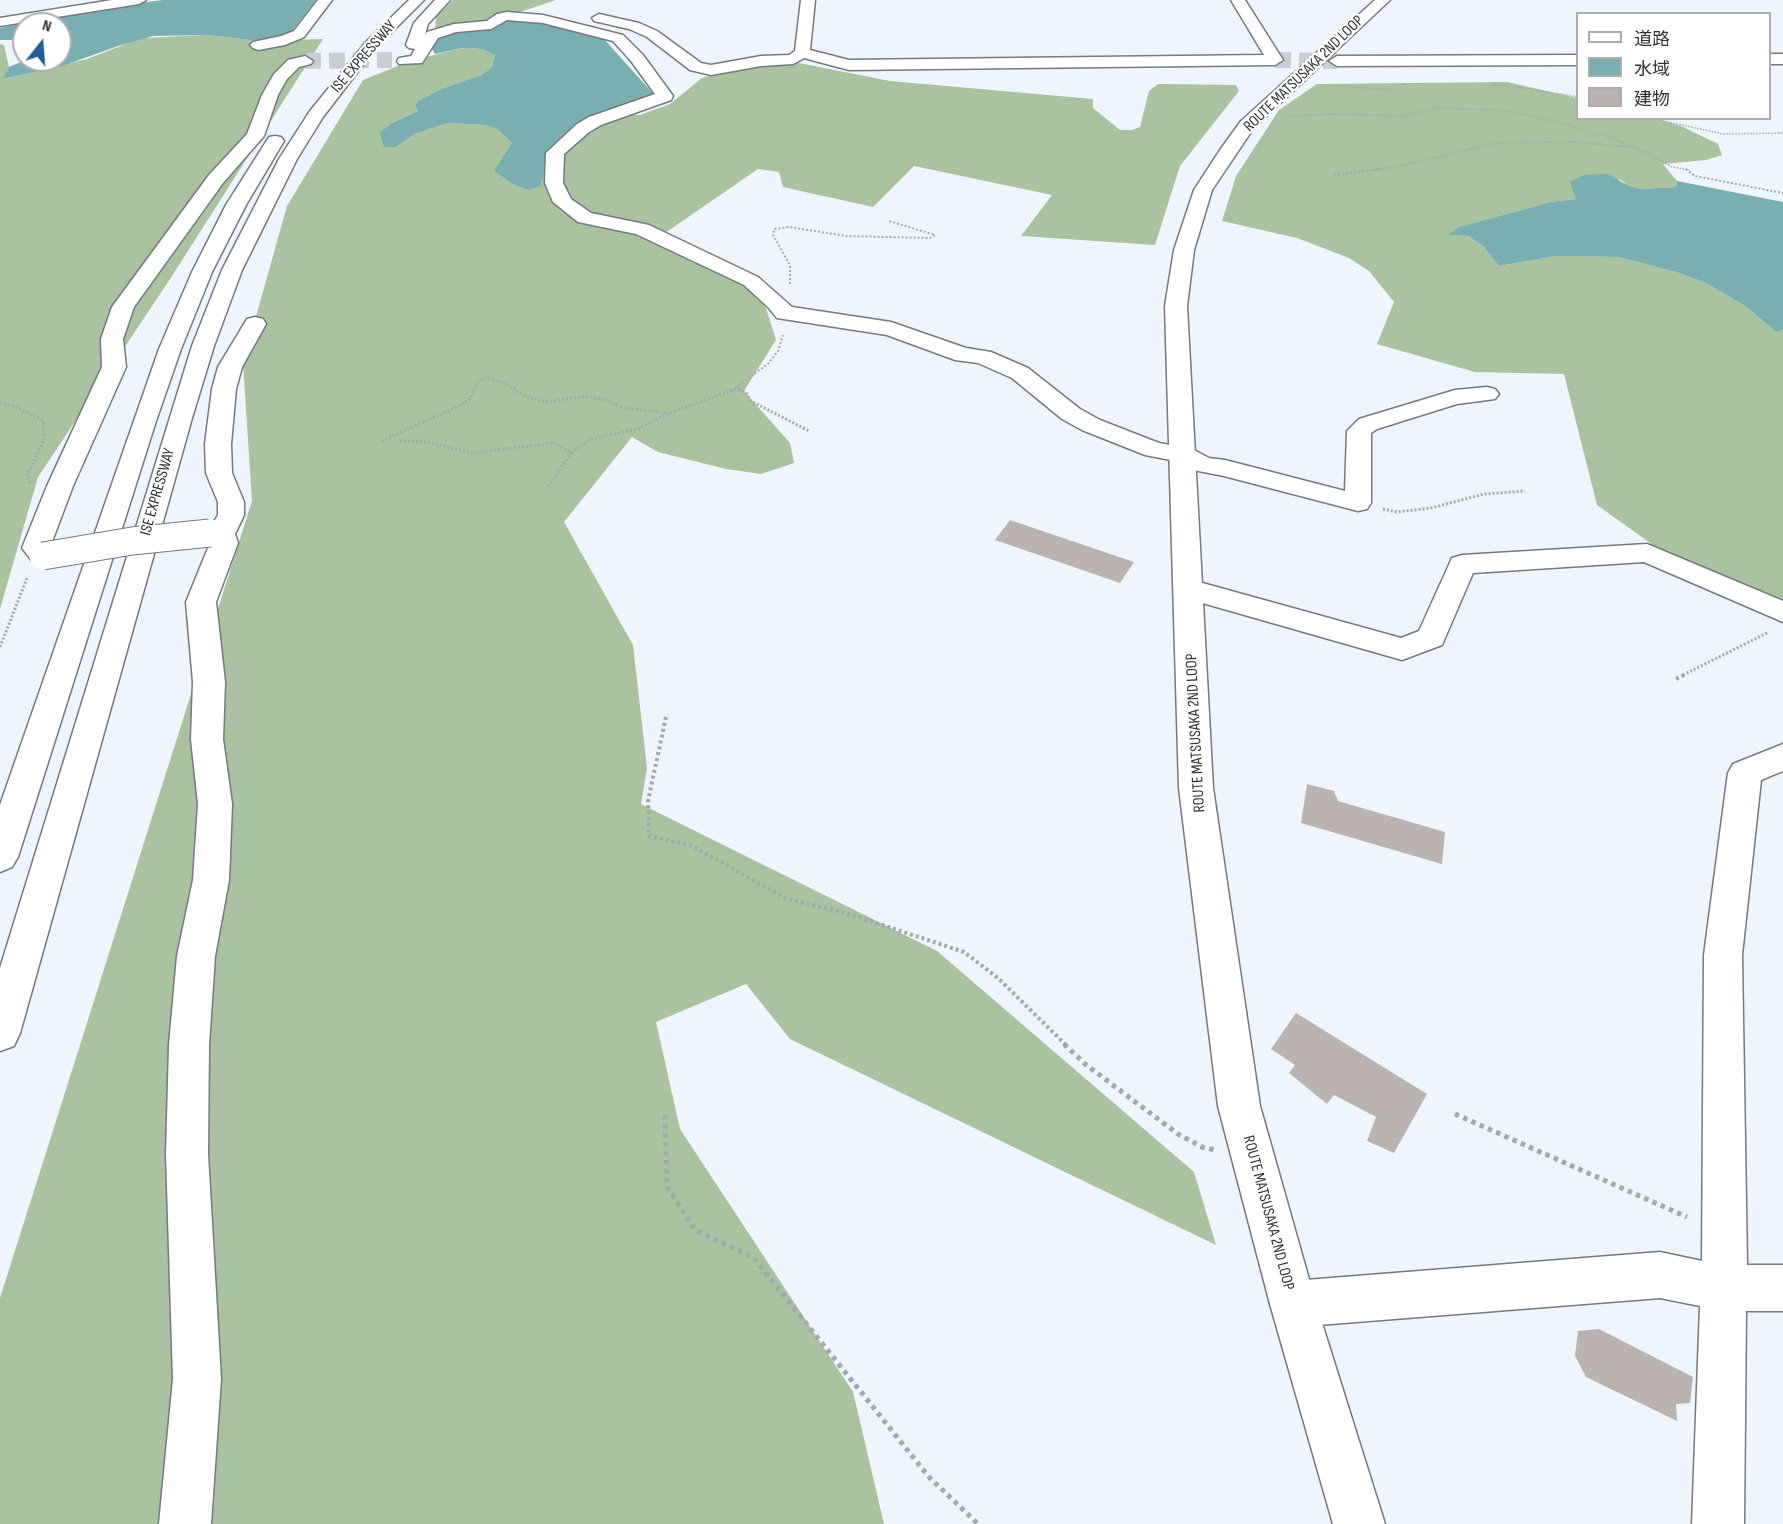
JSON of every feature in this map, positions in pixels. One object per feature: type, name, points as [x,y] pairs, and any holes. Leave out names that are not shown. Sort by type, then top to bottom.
[{"type":"main road","points":[[0,16],[92,0]]},
{"type":"main road","points":[[0,22],[139,0]]},
{"type":"main road","points":[[258,45],[285,40],[299,34],[325,0]]},
{"type":"main road","name":"ISE EXPRESSWAY","points":[[0,857],[144,421],[170,349],[202,272],[262,160],[292,115],[351,44],[397,0]]},
{"type":"main road","name":"ISE EXPRESSWAY","points":[[0,1033],[180,418],[203,346],[232,270],[288,159],[316,115],[371,45],[417,0]]},
{"type":"main road","points":[[443,0],[421,23],[415,43],[399,61],[416,60],[432,35],[454,28],[491,26],[502,16],[543,19],[618,38],[637,58],[665,96],[595,121],[583,128],[555,153],[554,183],[563,202],[585,218],[642,229],[751,281],[776,302],[785,313],[891,329],[963,355],[983,357],[1020,373],[1071,414],[1091,425],[1154,450],[1183,453],[1202,465],[1225,468],[1358,503],[1359,431],[1368,424],[1455,397],[1487,394]]},
{"type":"main road","points":[[802,53],[808,0]]},
{"type":"main road","points":[[574,12],[634,26],[652,34],[696,67],[711,70],[761,61],[792,59],[802,53],[849,64],[1275,60],[1238,0]]},
{"type":"main road","name":"ROUTE MATSUSAKA 2ND LOOP","points":[[1359,1524],[1293,1304],[1239,1106],[1196,788],[1176,306],[1184,250],[1203,190],[1247,125],[1383,0]]},
{"type":"main road","points":[[1337,61],[1576,60]]},
{"type":"main road","points":[[255,324],[230,367],[224,389],[218,444],[219,473],[231,502],[231,515],[216,533],[40,552],[60,486],[114,368],[112,339],[123,307],[216,179],[255,136],[270,95],[280,77],[294,63],[305,61]]},
{"type":"main road","points":[[184,1524],[197,1378],[187,1154],[189,1045],[196,956],[211,880],[215,804],[207,739],[209,682],[201,602],[224,543],[216,533]]},
{"type":"main road","points":[[1188,589],[1402,649],[1431,638],[1462,564],[1647,553],[1778,621]]},
{"type":"main road","points":[[1718,1524],[1725,1234],[1723,956],[1745,773],[1783,756]]},
{"type":"main road","points":[[1293,1304],[1660,1275],[1723,1288],[1783,1288]]},
{"type":"path","points":[[1484,82],[1576,97]]},
{"type":"path","points":[[1341,86],[1390,90],[1407,83]]},
{"type":"path","points":[[1287,116],[1338,114],[1403,116],[1437,108],[1502,110],[1559,122],[1635,147],[1672,167],[1687,170],[1695,176],[1783,193]]},
{"type":"path","points":[[1659,120],[1723,134],[1783,134]]},
{"type":"path","points":[[1334,175],[1395,167],[1496,143],[1574,142],[1635,147]]},
{"type":"path","points":[[548,487],[572,453],[591,439],[638,429],[670,413],[738,388],[743,380],[768,364],[778,351],[789,303],[790,265],[773,236],[774,229],[789,227],[846,236],[930,238],[935,235],[889,221]]},
{"type":"path","points":[[382,441],[459,406],[470,399],[479,381],[487,378],[504,383],[527,397],[546,402],[585,396],[606,400],[623,408],[670,413]]},
{"type":"path","points":[[738,388],[746,393],[751,401],[809,431]]},
{"type":"path","points":[[0,403],[16,407],[43,420],[44,440],[27,475],[31,485]]},
{"type":"path","points":[[400,441],[427,442],[472,453],[554,443],[572,453]]},
{"type":"path","points":[[1358,503],[1397,512],[1431,508],[1484,494],[1525,491]]},
{"type":"path","points":[[0,647],[40,552]]},
{"type":"path","points":[[1676,679],[1778,621]]},
{"type":"path","points":[[666,717],[648,801],[649,836],[690,845],[787,899],[846,913],[963,952],[998,978],[1085,1064],[1178,1134],[1202,1147],[1253,1159]]},
{"type":"path","points":[[1455,1114],[1725,1234]]},
{"type":"path","points":[[665,1115],[667,1187],[696,1231],[753,1257],[929,1477],[978,1524]]},
{"type":"green space","points":[[453,0],[556,0],[514,14],[496,23],[435,33],[436,16]]},
{"type":"green space","points":[[208,35],[258,41],[323,39],[172,276],[38,477],[0,609],[0,44],[4,45],[9,67],[4,79],[33,72],[72,72],[72,63],[141,38]]},
{"type":"green space","points":[[462,48],[483,49],[495,54],[492,67],[481,75],[441,89],[418,101],[415,106],[418,111],[392,123],[384,147],[396,147],[415,134],[448,123],[484,125],[500,130],[512,143],[548,160],[594,115],[601,112],[640,115],[670,104],[702,78],[732,69],[794,62],[890,81],[1093,99],[1093,108],[1120,130],[1140,127],[1149,91],[1158,84],[1236,85],[1239,91],[1180,166],[1155,245],[1021,236],[1052,195],[914,166],[873,207],[783,187],[779,172],[758,169],[662,235],[721,275],[745,284],[762,295],[776,340],[744,391],[790,443],[794,463],[761,474],[726,469],[658,452],[632,437],[564,522],[633,645],[647,768],[641,804],[937,951],[1194,1172],[1216,1245],[790,1039],[746,984],[656,1022],[680,1129],[853,1392],[884,1524],[0,1524],[0,1298],[252,501],[243,363],[287,206],[363,80],[410,61]]},
{"type":"green space","points":[[1507,82],[1576,98],[1576,120],[1661,120],[1681,126],[1718,144],[1722,155],[1706,160],[1663,164],[1677,181],[1676,187],[1641,189],[1627,185],[1620,179],[1577,199],[1550,202],[1459,227],[1449,235],[1468,236],[1483,246],[1499,266],[1556,256],[1618,257],[1676,272],[1706,283],[1748,308],[1776,332],[1783,330],[1783,599],[1660,550],[1597,505],[1564,374],[1475,372],[1377,344],[1394,302],[1369,271],[1349,258],[1297,238],[1222,221],[1236,176],[1279,110],[1317,84]]},
{"type":"water","points":[[163,0],[316,0],[284,41],[258,41],[208,35],[153,36],[72,62],[72,14]]},
{"type":"water","points":[[507,21],[535,22],[604,39],[657,98],[594,116],[548,160],[540,186],[528,190],[513,184],[494,171],[512,143],[499,130],[484,125],[448,123],[415,134],[396,147],[384,147],[380,133],[392,123],[418,111],[415,106],[418,101],[441,89],[481,75],[492,67],[495,55],[483,49],[462,48],[435,54],[431,47],[442,35],[452,31],[495,26]]},
{"type":"water","points":[[12,26],[12,40],[0,40],[0,28]]},
{"type":"water","points":[[12,66],[12,72],[34,72],[3,79]]},
{"type":"water","points":[[1608,174],[1627,185],[1641,189],[1676,187],[1677,181],[1783,202],[1783,330],[1776,332],[1748,308],[1706,283],[1676,272],[1618,257],[1556,256],[1499,266],[1483,246],[1468,236],[1448,235],[1459,227],[1550,202],[1576,199],[1570,182],[1584,175]]},
{"type":"building","points":[[1010,520],[1134,562],[1120,583],[995,540]]},
{"type":"building","points":[[1307,784],[1334,791],[1338,801],[1445,832],[1442,864],[1301,823]]},
{"type":"building","points":[[1296,1013],[1427,1094],[1394,1153],[1367,1141],[1376,1117],[1334,1095],[1327,1104],[1289,1073],[1295,1065],[1271,1049]]},
{"type":"building","points":[[1599,1329],[1693,1377],[1690,1403],[1676,1404],[1677,1421],[1586,1377],[1575,1356],[1578,1331]]},
{"type":"tunnel","points":[[305,61],[392,60]]},
{"type":"tunnel","points":[[1275,60],[1337,61]]}]
